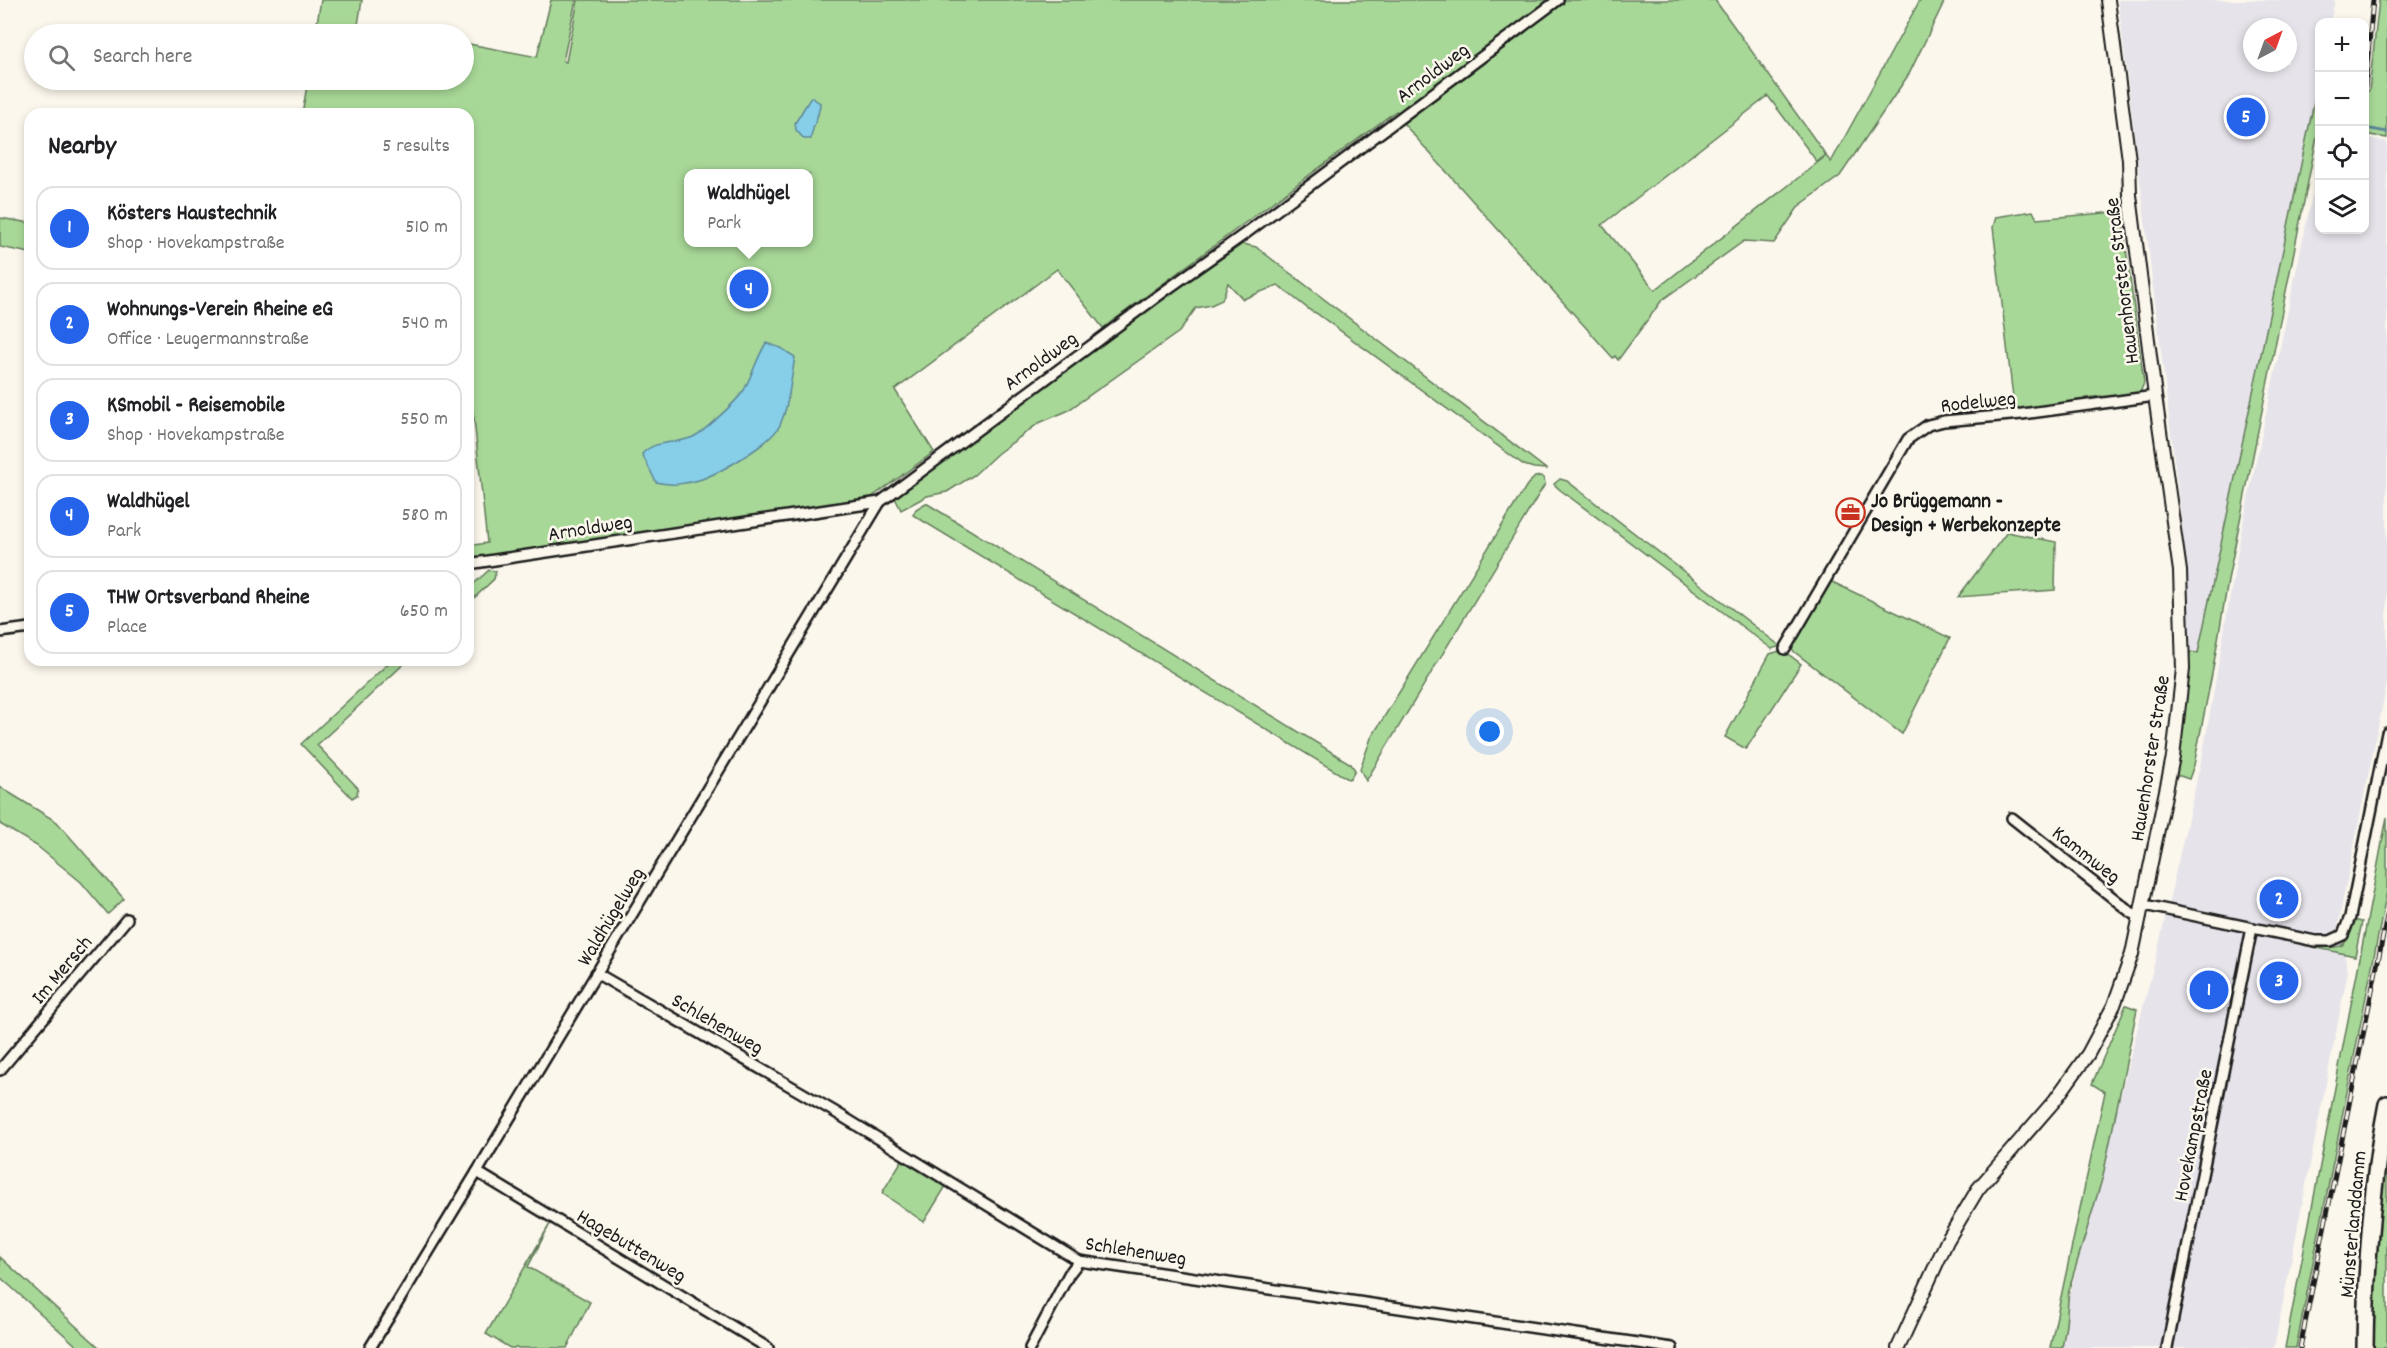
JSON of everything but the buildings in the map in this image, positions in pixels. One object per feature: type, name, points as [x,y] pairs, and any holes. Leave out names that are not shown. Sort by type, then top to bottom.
[{"type":"main road","name":"Münsterlanddamm","points":[[2365,1348],[2366,1274],[2372,1205],[2377,1156],[2387,1104]]},
{"type":"street","name":"Arnoldweg","points":[[474,563],[880,502],[1558,0]]},
{"type":"street","name":"Hauenhorster Straße","points":[[1898,1348],[1947,1241],[1978,1189],[2055,1100],[2088,1054],[2114,1005],[2132,954],[2143,910],[2173,757],[2183,669],[2180,571],[2155,396],[2108,0]]},
{"type":"street","name":"Rodelweg","points":[[1785,649],[1908,439],[1928,425],[1966,418],[2022,414],[2155,396]]},
{"type":"street","name":"Waldhügelweg","points":[[370,1348],[880,502]]},
{"type":"street","points":[[0,632],[24,629]]},
{"type":"street","points":[[2143,910],[2323,942],[2343,935],[2350,918],[2387,733]]},
{"type":"street","name":"Kammweg","points":[[2012,818],[2132,913],[2143,910]]},
{"type":"street","name":"Im Mersch","points":[[0,1070],[127,918]]},
{"type":"street","name":"Hovekampstraße","points":[[2167,1348],[2252,928]]},
{"type":"street","name":"Schlehenweg","points":[[596,974],[835,1112],[1079,1261],[1672,1348]]},
{"type":"street","name":"Hagebuttenweg","points":[[477,1172],[768,1348]]},
{"type":"street","points":[[1030,1348],[1069,1274],[1079,1261]]},
{"type":"shaded area","points":[[2118,0],[2335,0],[2331,18],[2315,18],[2315,98],[2198,653],[2190,652],[2183,532]]},
{"type":"shaded area","points":[[2369,138],[2387,142],[2387,683],[2338,924],[2348,971],[2274,1348],[2056,1348],[2158,949],[2203,753],[2241,533],[2315,187],[2315,234],[2369,234]]},
{"type":"green space","points":[[321,0],[362,0],[358,24],[317,24]]},
{"type":"green space","points":[[551,0],[576,0],[563,61],[566,62],[578,0],[1715,0],[1826,155],[1817,162],[1768,96],[1602,225],[1655,290],[1826,156],[1831,162],[1920,0],[1945,0],[1909,74],[1840,176],[1799,206],[1774,243],[1744,241],[1662,300],[1618,360],[1615,356],[1613,358],[1402,122],[1404,119],[1396,111],[1103,328],[1057,269],[895,390],[934,452],[869,499],[474,558],[474,545],[487,543],[474,419],[474,108],[303,108],[306,90],[474,90],[474,45],[537,57]]},
{"type":"green space","points":[[2379,0],[2387,0],[2387,138],[2369,135],[2369,91]]},
{"type":"green space","points":[[2315,98],[2315,147],[2229,575],[2194,765],[2189,779],[2177,775],[2190,652],[2198,653]]},
{"type":"green space","points":[[2033,211],[2037,219],[2116,212],[2122,218],[2144,383],[2139,395],[2106,399],[2101,396],[2086,398],[2078,403],[2026,411],[2014,406],[1993,227],[1996,217]]},
{"type":"green space","points":[[0,218],[24,222],[24,252],[0,247]]},
{"type":"green space","points":[[1243,244],[1256,247],[1546,469],[1524,465],[1278,285],[1243,299],[1228,283],[1222,300],[1196,308],[1179,332],[1067,411],[1039,423],[998,453],[974,475],[947,492],[927,496],[901,510],[895,498],[902,492],[1181,286]]},
{"type":"green space","points":[[1541,476],[1545,484],[1366,781],[1360,769],[1371,738],[1527,485],[1535,477]]},
{"type":"green space","points":[[1560,479],[1567,481],[1780,646],[1772,649],[1559,489],[1554,484]]},
{"type":"green space","points":[[926,503],[1351,764],[1355,770],[1351,778],[1348,779],[913,515],[916,509]]},
{"type":"green space","points":[[2007,532],[2056,542],[2055,590],[1958,597]]},
{"type":"green space","points":[[489,570],[496,571],[494,579],[474,598],[474,584]]},
{"type":"green space","points":[[1828,580],[1950,638],[1902,734],[1792,650],[1790,644]]},
{"type":"green space","points":[[1783,650],[1801,664],[1746,749],[1725,737],[1770,654]]},
{"type":"green space","points":[[386,666],[402,666],[317,745],[358,788],[357,795],[352,798],[301,744]]},
{"type":"green space","points":[[0,787],[57,822],[124,899],[108,914],[81,882],[37,846],[0,824]]},
{"type":"green space","points":[[2387,817],[2387,891],[2296,1348],[2285,1348]]},
{"type":"green space","points":[[2354,920],[2362,922],[2355,956],[2299,944],[2339,946],[2350,934]]},
{"type":"green space","points":[[2126,1005],[2137,1009],[2103,1176],[2069,1289],[2062,1348],[2050,1348],[2105,1092],[2092,1084]]},
{"type":"green space","points":[[902,1160],[946,1186],[924,1222],[882,1193]]},
{"type":"green space","points":[[2387,1162],[2387,1348],[2374,1348],[2373,1250],[2377,1196],[2381,1175]]},
{"type":"green space","points":[[550,1224],[528,1267],[590,1302],[567,1348],[510,1348],[486,1334]]},
{"type":"green space","points":[[0,1257],[100,1348],[79,1348],[0,1277]]},
{"type":"water","points":[[811,97],[820,103],[820,107],[811,139],[804,139],[796,130],[795,123]]},
{"type":"water","points":[[766,343],[781,348],[795,357],[786,409],[775,432],[756,449],[702,479],[679,484],[656,482],[642,454],[659,444],[693,437],[712,423],[744,390]]},
{"type":"waterway","points":[[2371,129],[2387,132]]},
{"type":"railway","points":[[2366,72],[2373,0]]},
{"type":"railway","points":[[2300,1348],[2387,916]]},
{"type":"place","name":"THW Ortsverband Rheine","points":[[2246,117]]},
{"type":"place","name":"Waldhügel","points":[[749,289]]},
{"type":"place","name":"Jo Brüggemann - Design + Werbekonzepte","points":[[1850,512]]},
{"type":"place","name":"Wohnungs-Verein Rheine eG","points":[[2279,899]]},
{"type":"place","name":"KSmobil - Reisemobile","points":[[2279,981]]},
{"type":"place","name":"Kösters Haustechnik","points":[[2209,990]]}]
